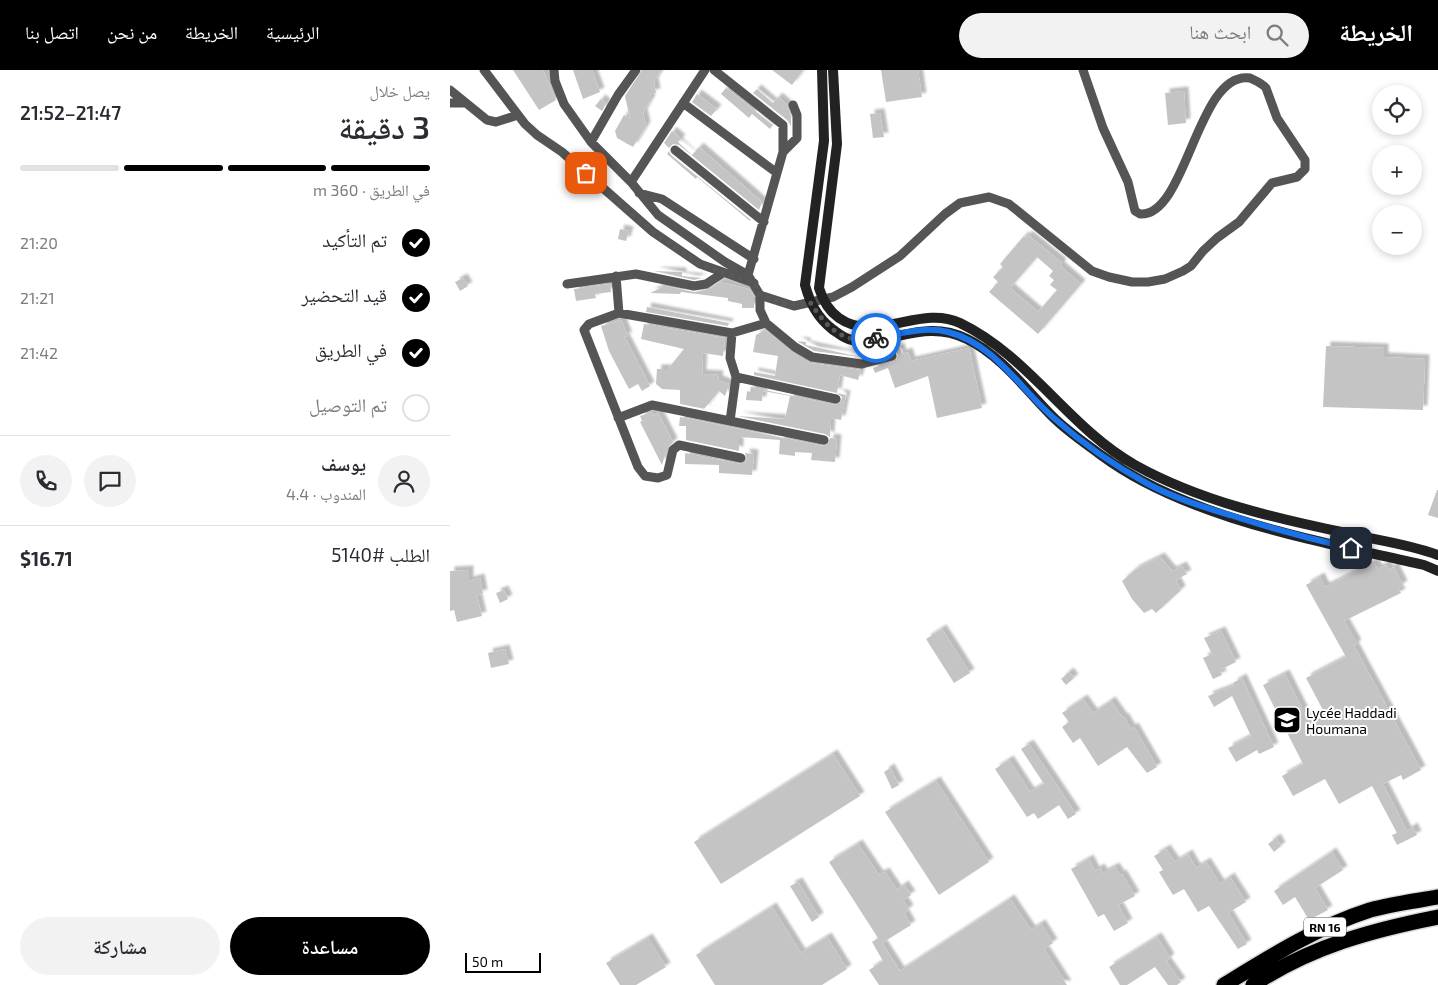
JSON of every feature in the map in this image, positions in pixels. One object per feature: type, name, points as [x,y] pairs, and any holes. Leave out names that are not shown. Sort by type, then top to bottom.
[{"type":"highway","name":"RN 16","points":[[1230,984],[1290,944],[1338,922],[1372,910],[1438,897]]},
{"type":"highway","name":"RN 16","points":[[1253,985],[1307,954],[1348,938],[1388,927],[1438,917]]},
{"type":"street","points":[[484,70],[518,115],[537,136],[562,152],[653,232],[700,264],[754,283]]},
{"type":"street","points":[[554,70],[554,81],[564,104],[591,142],[631,182],[658,215],[725,262],[748,275],[760,295],[760,310],[766,323],[794,347],[812,357],[862,364],[892,356]]},
{"type":"street","points":[[591,142],[618,95],[636,70]]},
{"type":"street","points":[[631,182],[705,70]]},
{"type":"street","points":[[714,70],[783,125],[783,152],[748,275]]},
{"type":"street","points":[[822,70],[824,141],[805,271],[805,285],[810,302],[822,322],[844,337],[852,340],[869,340],[917,331],[946,331],[967,339],[990,353],[1054,419],[1102,456],[1150,485],[1195,504],[1296,536],[1424,565],[1438,571]]},
{"type":"street","points":[[834,70],[837,144],[819,288],[822,299],[832,314],[850,326],[870,329],[934,318],[957,322],[990,339],[1107,445],[1133,463],[1176,486],[1244,508],[1438,555]]},
{"type":"street","points":[[760,295],[786,305],[794,306],[822,299],[852,288],[900,256],[945,214],[960,204],[982,197],[1000,200],[1009,204],[1092,271],[1132,282],[1164,279],[1191,266],[1203,250],[1239,222],[1272,183],[1297,177],[1305,169],[1305,160],[1277,118],[1266,88],[1246,76],[1233,77],[1225,82],[1212,100],[1197,127],[1169,193],[1153,210],[1140,214],[1135,211],[1128,182],[1095,109],[1083,70]]},
{"type":"street","points":[[450,90],[487,120],[496,122],[518,115]]},
{"type":"street","points":[[450,104],[464,103]]},
{"type":"street","points":[[683,103],[777,173]]},
{"type":"street","points":[[783,152],[797,138],[796,115],[793,106]]},
{"type":"street","points":[[675,150],[764,222]]},
{"type":"street","points":[[640,193],[662,199],[754,259]]},
{"type":"street","points":[[567,284],[636,274],[694,286],[706,284],[723,273]]},
{"type":"street","points":[[616,276],[619,313]]},
{"type":"street","points":[[741,458],[679,445],[672,450],[667,474],[662,478],[650,479],[645,476],[638,467],[584,330],[589,324],[619,313],[732,333],[766,323]]},
{"type":"street","points":[[730,421],[736,377],[730,358],[732,333]]},
{"type":"street","points":[[736,377],[836,399]]},
{"type":"street","points":[[618,418],[652,406],[824,440]]},
{"type":"building","points":[[513,70],[543,70],[556,100],[539,110]]},
{"type":"building","points":[[573,70],[592,70],[600,92],[583,99]]},
{"type":"building","points":[[642,70],[661,70],[654,82],[656,93],[650,94],[651,99],[643,113],[646,126],[633,147],[617,138],[615,131],[624,115],[630,119],[625,96]]},
{"type":"building","points":[[772,70],[803,70],[792,85]]},
{"type":"building","points":[[881,70],[918,70],[922,97],[886,102]]},
{"type":"building","points":[[726,88],[773,125],[770,129],[752,114],[749,118],[721,94]]},
{"type":"building","points":[[757,89],[773,103],[778,97],[787,105],[791,116],[791,126],[787,120],[753,93]]},
{"type":"building","points":[[1184,91],[1186,123],[1168,125],[1165,93]]},
{"type":"building","points":[[697,94],[717,109],[711,116],[692,102]]},
{"type":"building","points":[[601,99],[606,103],[602,111],[595,106]]},
{"type":"building","points":[[880,113],[884,137],[873,138],[870,114]]},
{"type":"building","points":[[672,131],[681,139],[678,142],[692,155],[699,147],[762,202],[759,210],[679,145],[673,144],[669,148],[664,143]]},
{"type":"building","points":[[669,151],[671,155],[751,220],[697,177],[696,179],[667,154]]},
{"type":"building","points":[[620,229],[629,231],[626,241],[618,239]]},
{"type":"building","points":[[1028,235],[1062,263],[1060,266],[1081,284],[1038,334],[989,292],[998,282],[993,277],[1003,267],[1000,264],[1024,236],[1026,238]],"holes":[[[1037,257],[1053,271],[1049,276],[1054,280],[1050,285],[1057,290],[1038,312],[1010,288]]]},
{"type":"building","points":[[654,271],[682,272],[682,276],[702,278],[694,280]]},
{"type":"building","points":[[463,278],[468,286],[460,291],[455,282]]},
{"type":"building","points":[[720,282],[749,289],[754,297],[754,308],[742,308],[742,304],[728,301],[728,298],[681,292],[680,294],[650,293],[665,286],[695,292],[709,289]]},
{"type":"building","points":[[610,284],[611,292],[595,294],[596,298],[576,301],[574,289]]},
{"type":"building","points":[[647,307],[729,323],[728,326],[646,312]]},
{"type":"building","points":[[621,320],[628,337],[624,336],[650,386],[642,391],[638,384],[629,389],[609,351],[601,326]]},
{"type":"building","points":[[644,324],[725,338],[723,356],[703,353],[702,374],[719,375],[718,380],[729,384],[725,396],[719,391],[704,409],[680,404],[680,390],[662,389],[656,384],[657,369],[668,369],[684,349],[641,339]]},
{"type":"building","points":[[765,330],[791,352],[809,363],[861,370],[858,380],[840,375],[837,393],[754,375],[754,372],[775,376],[778,356],[753,352],[756,335]]},
{"type":"building","points":[[797,341],[806,342],[806,345],[860,357],[814,351]]},
{"type":"building","points":[[1326,346],[1384,348],[1384,357],[1425,359],[1423,410],[1323,407]]},
{"type":"building","points":[[900,348],[902,354],[908,352],[911,361],[969,348],[982,408],[937,418],[928,376],[895,388],[888,368],[875,373],[873,368],[896,361],[898,355],[894,350]]},
{"type":"building","points":[[751,387],[835,405],[842,401],[842,397],[837,393],[846,395],[841,420],[831,418],[830,437],[825,434],[737,416],[785,419],[790,396],[763,391],[762,401],[746,400],[747,391],[750,392]]},
{"type":"building","points":[[652,412],[654,416],[658,413],[673,442],[667,448],[662,465],[640,422],[642,421],[640,416]]},
{"type":"building","points":[[680,417],[823,446],[828,444],[830,438],[837,439],[835,462],[811,460],[812,453],[795,452],[795,456],[779,454],[780,440],[739,437],[739,451],[686,440],[686,426],[679,426]]},
{"type":"building","points":[[685,453],[740,464],[747,460],[745,453],[754,454],[752,475],[719,473],[719,465],[685,464]]},
{"type":"building","points":[[1438,490],[1438,518],[1428,515]]},
{"type":"building","points":[[1160,557],[1172,571],[1182,566],[1187,574],[1176,580],[1181,590],[1156,613],[1152,609],[1144,613],[1132,599],[1122,581],[1136,569]]},
{"type":"building","points":[[1374,563],[1378,569],[1386,565],[1389,570],[1394,567],[1403,585],[1398,588],[1401,593],[1344,621],[1357,644],[1354,646],[1421,770],[1403,780],[1401,775],[1383,784],[1407,831],[1413,827],[1417,835],[1397,845],[1392,835],[1397,833],[1372,786],[1339,804],[1325,779],[1293,796],[1282,776],[1303,764],[1263,685],[1285,674],[1308,720],[1324,712],[1306,678],[1346,657],[1306,585],[1320,577],[1325,587]]},
{"type":"building","points":[[469,570],[469,581],[480,578],[483,594],[477,595],[482,616],[457,622],[454,610],[450,611],[450,571]]},
{"type":"building","points":[[504,590],[508,599],[500,603],[496,593]]},
{"type":"building","points":[[942,629],[970,673],[954,683],[926,639]]},
{"type":"building","points":[[1221,631],[1236,662],[1220,670],[1222,675],[1213,679],[1203,658],[1212,654],[1204,638]]},
{"type":"building","points":[[505,649],[509,664],[491,668],[488,653]]},
{"type":"building","points":[[1069,672],[1074,678],[1066,685],[1061,679]]},
{"type":"building","points":[[1242,678],[1274,747],[1259,754],[1257,750],[1236,762],[1228,748],[1251,736],[1232,696],[1214,707],[1208,696],[1234,686],[1233,683]]},
{"type":"building","points":[[1083,699],[1093,713],[1111,701],[1131,729],[1134,727],[1157,767],[1147,773],[1127,747],[1098,766],[1080,738],[1073,743],[1062,727],[1069,722],[1062,713]]},
{"type":"building","points":[[1029,744],[1076,814],[1068,819],[1059,805],[1038,819],[1034,813],[1027,817],[995,769],[1009,760],[1030,792],[1044,784],[1021,749]]},
{"type":"building","points":[[833,754],[860,796],[721,884],[694,842]]},
{"type":"building","points":[[890,768],[899,785],[892,789],[884,772]]},
{"type":"building","points":[[936,781],[989,862],[939,895],[885,812]]},
{"type":"building","points":[[1276,838],[1281,846],[1274,852],[1268,844]]},
{"type":"building","points":[[858,844],[879,875],[885,872],[897,890],[904,885],[911,895],[903,900],[909,909],[904,913],[911,925],[882,943],[900,971],[1010,899],[1031,930],[1041,924],[1053,943],[1044,949],[1067,985],[879,985],[869,970],[883,961],[872,942],[878,938],[829,862]]},
{"type":"building","points":[[1166,849],[1175,862],[1188,854],[1196,868],[1206,862],[1220,884],[1230,877],[1246,902],[1228,913],[1247,944],[1238,949],[1209,906],[1198,912],[1184,889],[1173,895],[1159,872],[1163,870],[1154,856]]},
{"type":"building","points":[[1332,852],[1343,870],[1315,888],[1328,910],[1309,920],[1295,897],[1283,905],[1274,891]]},
{"type":"building","points":[[1089,859],[1095,871],[1100,868],[1103,873],[1115,867],[1120,875],[1122,874],[1135,896],[1118,905],[1128,923],[1114,931],[1104,914],[1098,917],[1071,869]]},
{"type":"building","points":[[798,882],[819,917],[812,922],[790,886]]},
{"type":"building","points":[[772,907],[801,953],[827,937],[847,969],[822,985],[715,985],[696,955]]},
{"type":"building","points":[[1157,937],[1170,958],[1166,961],[1181,982],[1177,985],[1168,985],[1155,967],[1127,985],[1120,985],[1109,967]]},
{"type":"building","points":[[648,938],[666,967],[636,985],[620,985],[606,963]]},
{"type":"way so far","points":[[586,173],[653,232],[700,264],[754,283],[760,295],[786,305],[794,306],[810,302],[822,322],[844,337],[852,340],[876,338]]},
{"type":"place","name":"Lycée Haddadi Houmana","points":[[1287,720]]},
{"type":"route","points":[[876,338],[917,331],[946,331],[967,339],[990,353],[1054,419],[1102,456],[1150,485],[1195,504],[1296,536],[1351,548]]}]
